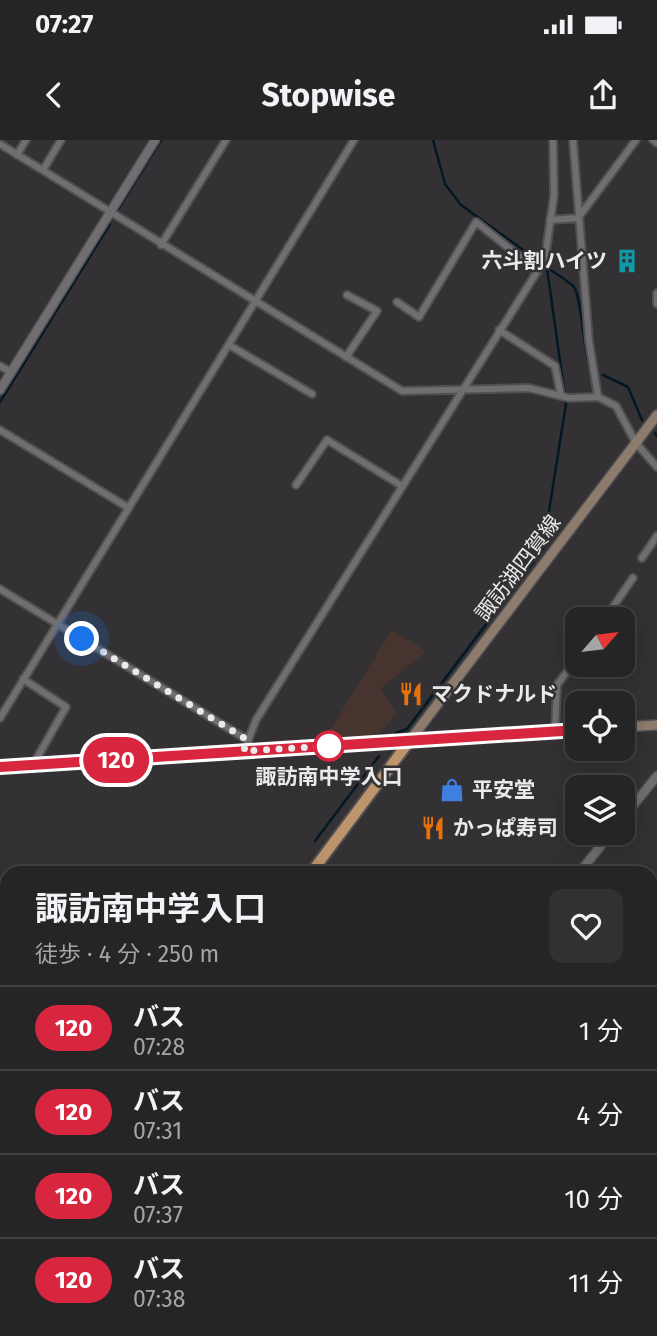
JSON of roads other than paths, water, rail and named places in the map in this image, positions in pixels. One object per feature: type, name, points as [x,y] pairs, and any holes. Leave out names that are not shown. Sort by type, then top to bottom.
[{"type":"highway","points":[[316,866],[408,743]]},
{"type":"main road","name":"諏訪湖四賀線","points":[[408,743],[657,415]]},
{"type":"main road","points":[[635,726],[657,725]]},
{"type":"main road","points":[[0,767],[565,731]]},
{"type":"street","points":[[17,155],[26,140]]},
{"type":"street","points":[[43,170],[61,140]]},
{"type":"street","points":[[0,390],[155,140]]},
{"type":"street","points":[[161,245],[226,140]]},
{"type":"street","points":[[0,718],[257,303],[354,140]]},
{"type":"street","points":[[244,751],[246,739],[461,390],[545,260],[550,220],[553,140]]},
{"type":"street","points":[[573,140],[589,341],[598,397]]},
{"type":"street","points":[[550,220],[578,218],[636,140]]},
{"type":"street","points":[[653,140],[657,143]]},
{"type":"street","points":[[0,144],[402,391],[529,388],[564,397],[598,397],[616,406],[635,443],[657,467]]},
{"type":"street","points":[[397,302],[419,317],[476,222],[538,270]]},
{"type":"street","points":[[657,293],[657,304]]},
{"type":"street","points":[[346,295],[377,312],[346,357]]},
{"type":"street","points":[[499,330],[555,366],[564,397]]},
{"type":"street","points":[[229,345],[312,394]]},
{"type":"street","points":[[0,366],[11,372]]},
{"type":"street","points":[[0,429],[129,508]]},
{"type":"street","points":[[296,485],[327,440],[402,486]]},
{"type":"street","points":[[642,558],[657,536]]},
{"type":"street","points":[[613,607],[633,578]]},
{"type":"street","points":[[0,589],[246,739]]},
{"type":"street","points":[[555,732],[557,685],[565,674]]},
{"type":"street","points":[[23,679],[66,707],[33,765]]},
{"type":"street","points":[[635,803],[657,776]]},
{"type":"street","points":[[585,866],[601,845]]},
{"type":"waterway","points":[[117,211],[161,140]]},
{"type":"waterway","points":[[433,140],[445,184],[461,205],[541,263]]},
{"type":"waterway","points":[[0,402],[110,224]]},
{"type":"waterway","points":[[546,267],[574,287],[589,363]]},
{"type":"waterway","points":[[396,733],[407,729],[543,549],[566,404],[547,268]]},
{"type":"waterway","points":[[603,375],[628,387],[642,420]]},
{"type":"waterway","points":[[315,841],[379,756]]},
{"type":"place","name":"六斗割ハイツ","points":[[627,261]]},
{"type":"place","name":"マクドナルド","points":[[411,694]]},
{"type":"place","name":"諏訪南中学入口","points":[[329,746]]},
{"type":"place","name":"平安堂","points":[[452,790]]},
{"type":"place","name":"かっぱ寿司","points":[[433,828]]}]
